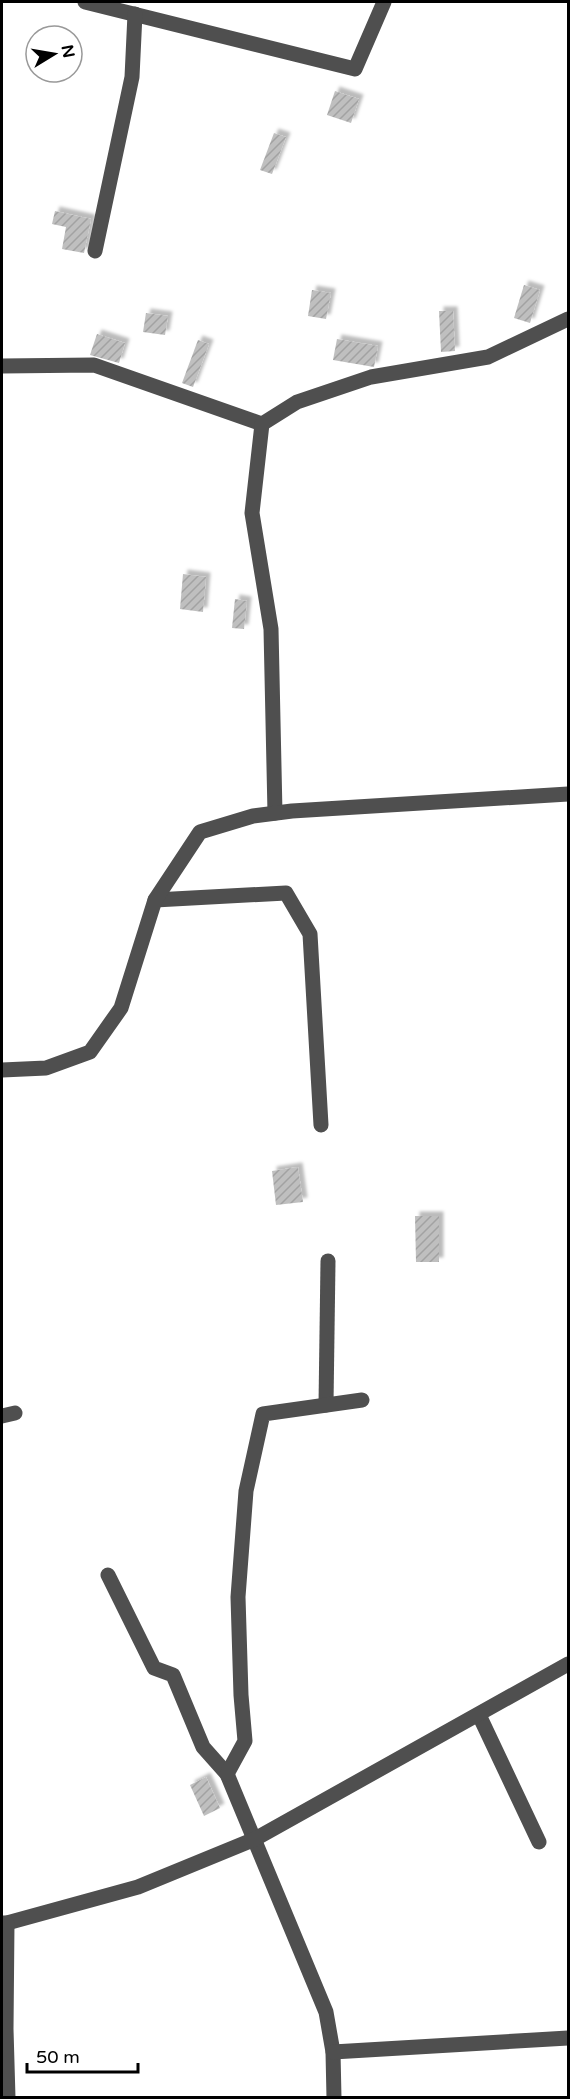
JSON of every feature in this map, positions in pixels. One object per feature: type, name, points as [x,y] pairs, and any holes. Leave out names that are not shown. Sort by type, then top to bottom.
[{"type":"street","points":[[85,2],[355,69],[384,2]]},
{"type":"street","points":[[95,251],[132,77],[135,14]]},
{"type":"street","points":[[262,424],[297,402],[371,377],[488,357],[568,319]]},
{"type":"street","points":[[2,366],[94,365],[262,424]]},
{"type":"street","points":[[262,424],[252,513],[271,629],[275,813]]},
{"type":"street","points":[[2,1070],[46,1068],[90,1052],[121,1008],[155,900],[200,832],[253,816],[275,813],[568,794]]},
{"type":"street","points":[[155,900],[286,893],[310,934],[321,1125]]},
{"type":"street","points":[[326,1405],[328,1261]]},
{"type":"street","points":[[227,1774],[245,1741],[238,1597],[246,1491],[263,1414],[362,1400]]},
{"type":"street","points":[[108,1575],[153,1668],[173,1675],[203,1747],[227,1774],[326,2012],[333,2052],[334,2097]]},
{"type":"street","points":[[9,2097],[4,1923],[138,1887],[255,1839],[568,1664]]},
{"type":"street","points":[[479,1715],[540,1842]]},
{"type":"street","points":[[333,2052],[568,2038]]},
{"type":"building","points":[[335,91],[359,99],[351,123],[327,115]]},
{"type":"building","points":[[274,133],[286,137],[272,174],[260,170]]},
{"type":"building","points":[[55,211],[91,219],[84,253],[62,249],[66,227],[52,224]]},
{"type":"building","points":[[524,285],[540,290],[530,323],[514,318]]},
{"type":"building","points":[[312,290],[331,293],[326,319],[308,316]]},
{"type":"building","points":[[439,311],[453,311],[455,351],[441,352]]},
{"type":"building","points":[[146,313],[168,316],[165,335],[143,332]]},
{"type":"building","points":[[97,334],[125,343],[119,363],[90,355]]},
{"type":"building","points":[[337,339],[378,346],[374,367],[333,360]]},
{"type":"building","points":[[198,340],[209,344],[193,387],[182,383]]},
{"type":"building","points":[[183,574],[206,577],[203,612],[180,609]]},
{"type":"building","points":[[235,599],[247,601],[244,629],[232,628]]},
{"type":"building","points":[[298,1167],[303,1202],[276,1205],[272,1171]]},
{"type":"building","points":[[415,1216],[439,1216],[439,1262],[416,1262]]},
{"type":"building","points":[[206,1777],[220,1808],[204,1816],[190,1785]]}]
